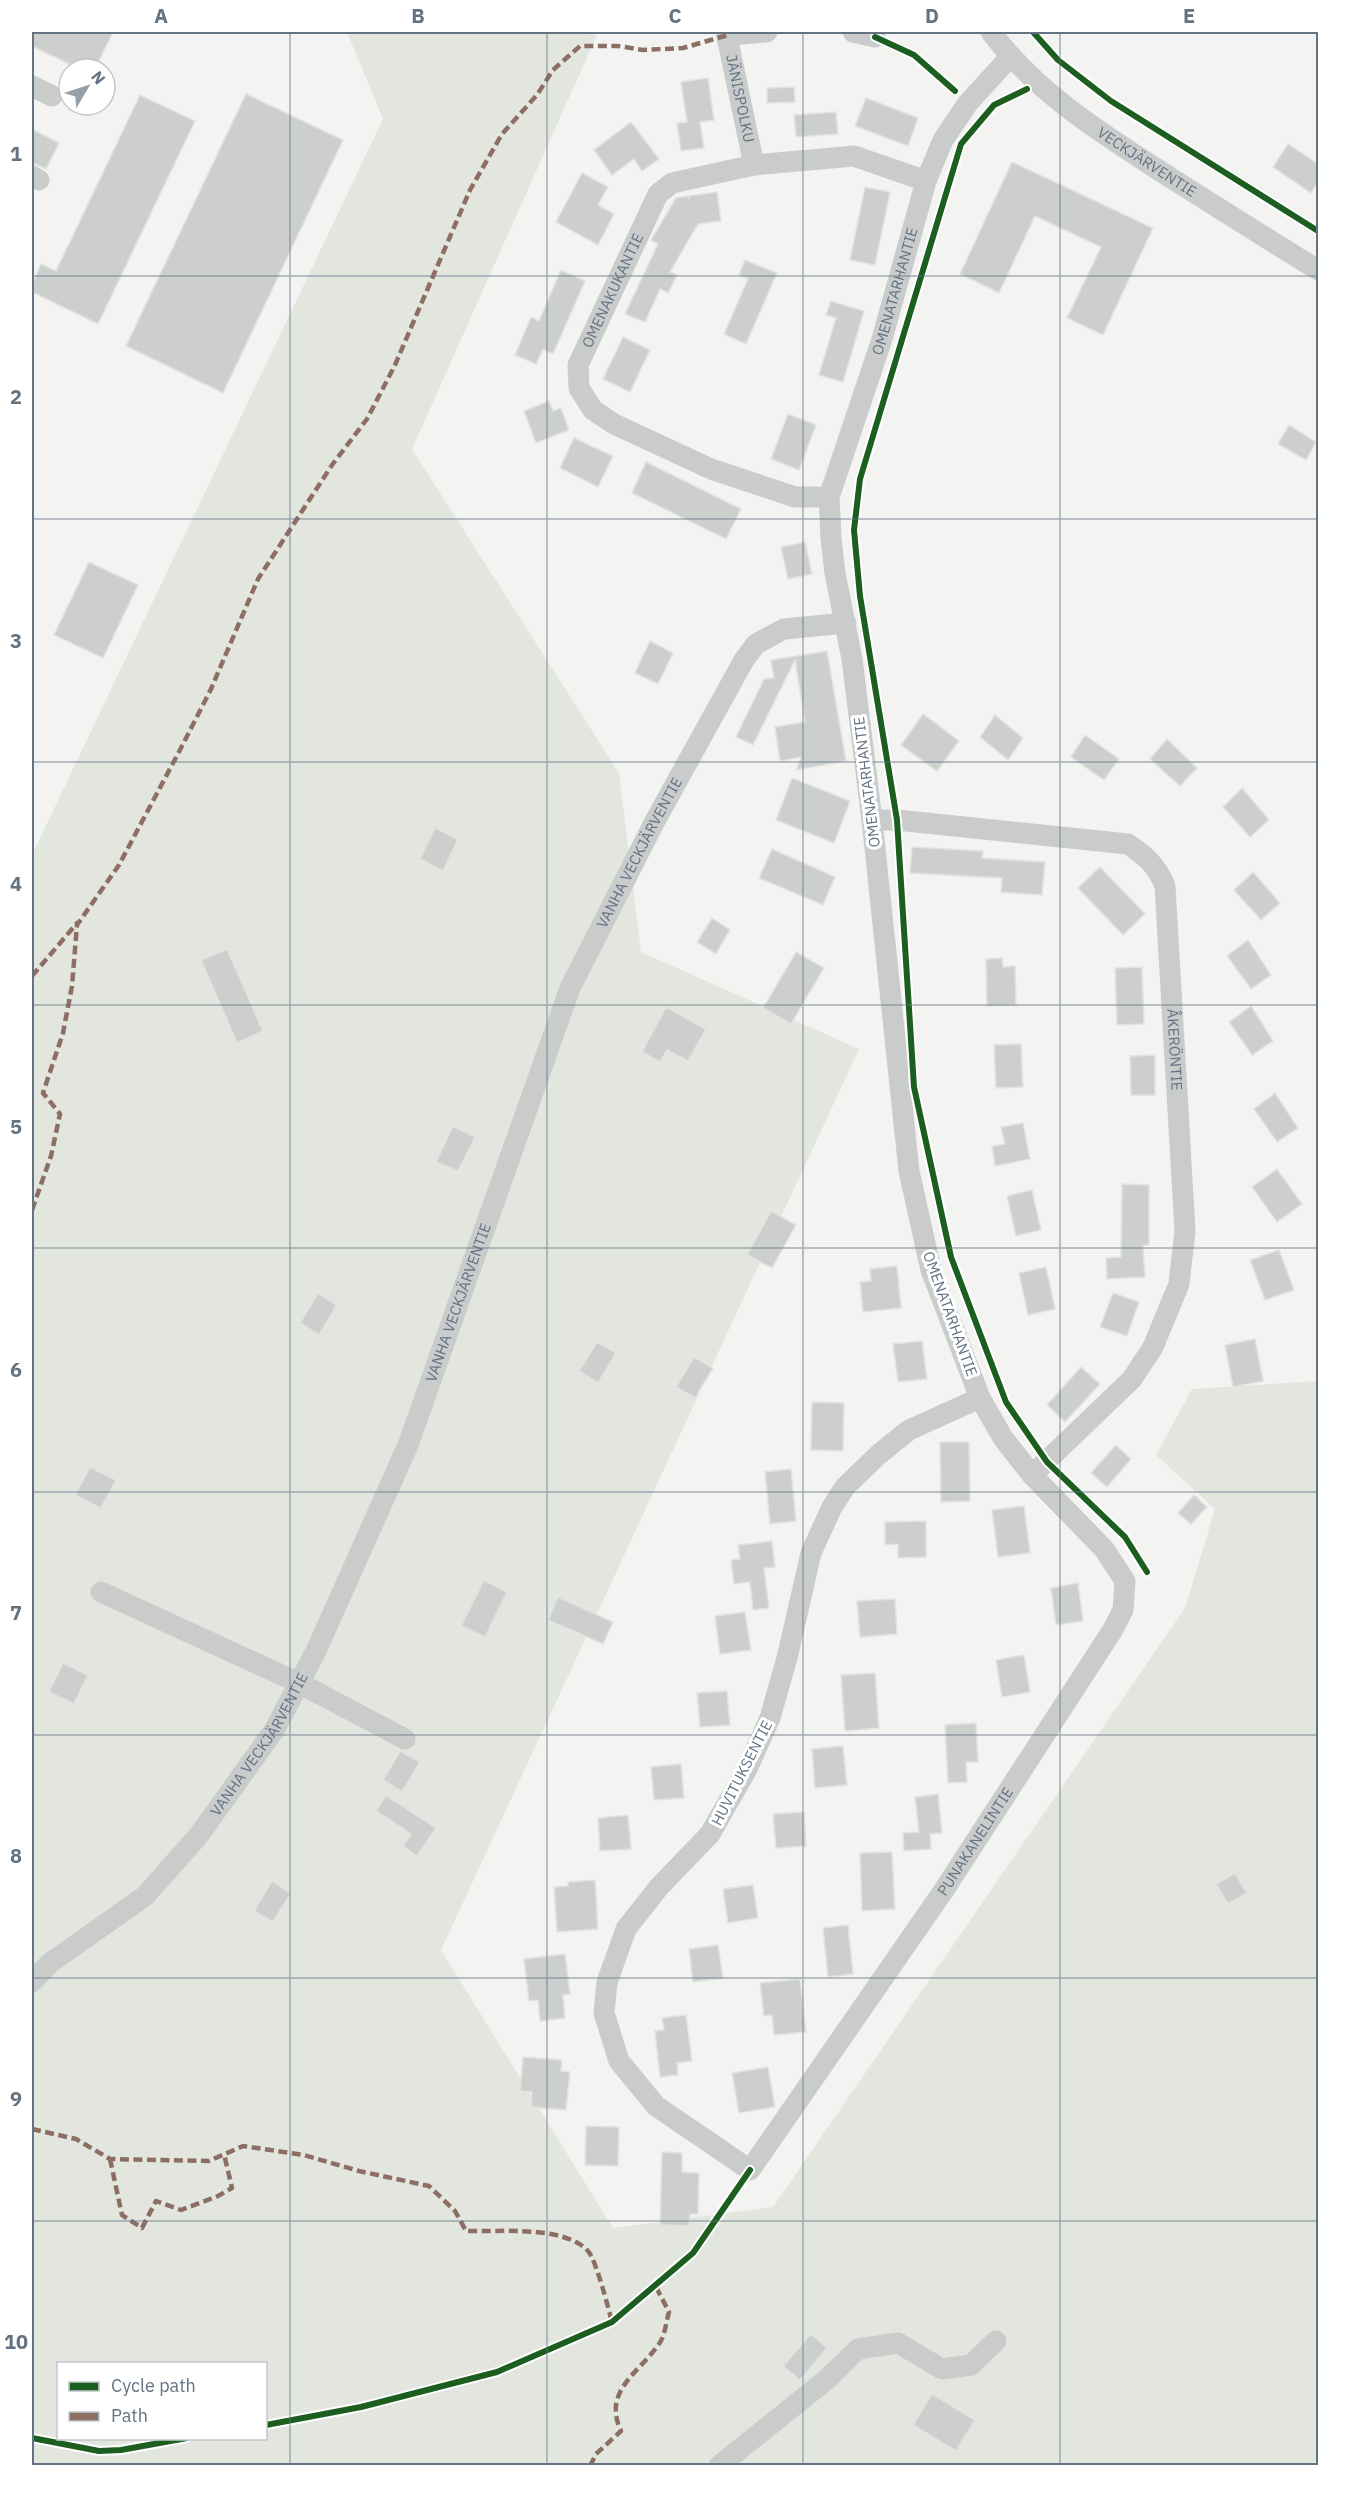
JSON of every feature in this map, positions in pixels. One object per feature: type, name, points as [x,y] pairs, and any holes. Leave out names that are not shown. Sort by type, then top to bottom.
[{"type":"street","points":[[727,33],[767,32]]},
{"type":"street","points":[[853,32],[875,36]]},
{"type":"street","name":"VECKJÄRVENTIE","points":[[991,32],[1010,57],[1079,116],[1134,154],[1318,270]]},
{"type":"street","name":"JÄNISPOLKU","points":[[727,33],[754,165]]},
{"type":"street","name":"OMENATARHANTIE","points":[[1010,57],[968,103],[943,140],[926,181],[882,339],[830,497],[835,573],[846,622],[872,820],[909,1171],[931,1270],[980,1398],[1003,1438],[1032,1474],[1065,1509]]},
{"type":"street","points":[[32,86],[52,96]]},
{"type":"street","name":"OMENAKUKANTIE","points":[[830,497],[795,497],[711,469],[614,424],[593,410],[579,388],[578,365],[658,194],[672,183],[754,165],[854,156],[926,181]]},
{"type":"street","name":"VANHA VECKJÄRVENTIE","points":[[32,1982],[50,1963],[153,1888],[200,1835],[275,1729],[321,1640],[408,1445],[570,988],[655,821],[744,660],[756,644],[784,629],[846,622]]},
{"type":"street","name":"ÅKERÖNTIE","points":[[872,820],[897,820],[1128,844],[1148,858],[1158,870],[1165,886],[1185,1231],[1179,1284],[1153,1347],[1132,1379],[1032,1474]]},
{"type":"street","name":"HUVITUKSENTIE","points":[[750,2169],[656,2106],[619,2061],[604,2013],[607,1982],[626,1929],[658,1887],[710,1834],[747,1769],[770,1718],[787,1658],[811,1553],[832,1507],[845,1487],[878,1455],[909,1430],[980,1398]]},
{"type":"street","name":"PUNAKANELINTIE","points":[[750,2169],[944,1890],[1112,1631],[1123,1610],[1125,1581],[1104,1549],[1065,1509]]},
{"type":"street","points":[[101,1592],[299,1683],[405,1739]]},
{"type":"street","points":[[719,2466],[826,2380],[858,2349],[898,2343],[942,2368],[971,2365],[996,2342]]},
{"type":"shaded area","points":[[347,32],[572,32],[597,35],[412,449],[619,773],[641,952],[859,1049],[441,1950],[613,2228],[773,2207],[1185,1608],[1215,1509],[1156,1455],[1192,1389],[1318,1381],[1318,2465],[32,2465],[32,855],[383,119]]},
{"type":"building","points":[[32,32],[113,32],[101,57],[57,58],[32,46]]},
{"type":"building","points":[[708,78],[714,120],[700,122],[704,148],[681,151],[677,123],[687,122],[681,82]]},
{"type":"building","points":[[794,87],[795,102],[767,103],[767,88]]},
{"type":"building","points":[[246,94],[343,140],[223,393],[126,346]]},
{"type":"building","points":[[140,95],[195,121],[98,324],[32,292],[32,285],[41,264],[56,271]]},
{"type":"building","points":[[866,98],[918,118],[908,146],[855,126]]},
{"type":"building","points":[[836,112],[838,134],[796,137],[794,115]]},
{"type":"building","points":[[631,122],[659,159],[642,171],[634,159],[612,175],[594,150]]},
{"type":"building","points":[[32,129],[59,143],[46,169],[32,163]]},
{"type":"building","points":[[1288,144],[1318,164],[1318,182],[1311,193],[1273,167]]},
{"type":"building","points":[[1012,162],[1153,228],[1103,335],[1067,318],[1101,247],[1035,216],[999,293],[960,274]]},
{"type":"building","points":[[582,173],[608,187],[598,205],[614,214],[598,245],[556,222]]},
{"type":"building","points":[[865,187],[890,192],[875,265],[850,260]]},
{"type":"building","points":[[717,192],[721,221],[698,224],[670,272],[677,275],[668,293],[660,289],[645,322],[625,314],[658,244],[651,240],[676,198],[687,196],[689,199],[688,196]]},
{"type":"building","points":[[745,260],[777,273],[746,344],[724,334],[748,279],[739,275]]},
{"type":"building","points":[[561,270],[585,281],[553,354],[543,349],[536,364],[515,355],[531,317],[539,321]]},
{"type":"building","points":[[831,301],[864,311],[843,382],[819,375],[836,318],[826,315]]},
{"type":"building","points":[[623,337],[650,350],[630,392],[603,379]]},
{"type":"building","points":[[549,401],[553,411],[561,408],[569,430],[536,443],[524,411]]},
{"type":"building","points":[[788,414],[816,425],[799,470],[771,459]]},
{"type":"building","points":[[1289,425],[1316,442],[1306,460],[1278,444]]},
{"type":"building","points":[[574,438],[613,456],[598,487],[560,468]]},
{"type":"building","points":[[646,462],[741,509],[726,539],[632,493]]},
{"type":"building","points":[[805,542],[812,574],[788,579],[781,547]]},
{"type":"building","points":[[89,562],[138,585],[103,658],[54,635]]},
{"type":"building","points":[[650,641],[673,653],[658,684],[635,673]]},
{"type":"building","points":[[827,651],[846,761],[796,770],[801,757],[780,761],[775,727],[805,722],[795,660],[753,745],[736,737],[764,679],[774,678],[771,660]]},
{"type":"building","points":[[923,714],[959,741],[937,771],[901,745]]},
{"type":"building","points":[[995,715],[1023,738],[1008,760],[980,737]]},
{"type":"building","points":[[1085,735],[1119,759],[1104,780],[1071,757]]},
{"type":"building","points":[[1167,739],[1197,768],[1180,786],[1150,759]]},
{"type":"building","points":[[792,778],[850,801],[834,843],[776,820]]},
{"type":"building","points":[[1242,788],[1269,820],[1250,837],[1223,807]]},
{"type":"building","points":[[435,828],[458,839],[443,871],[420,859]]},
{"type":"building","points":[[912,847],[983,851],[982,858],[1045,862],[1042,895],[1001,892],[1002,878],[910,873]]},
{"type":"building","points":[[772,849],[835,877],[823,905],[759,878]]},
{"type":"building","points":[[1100,867],[1145,914],[1123,935],[1078,888]]},
{"type":"building","points":[[1253,872],[1280,903],[1261,920],[1234,890]]},
{"type":"building","points":[[712,918],[730,930],[716,954],[697,942]]},
{"type":"building","points":[[1248,940],[1271,975],[1251,989],[1227,956]]},
{"type":"building","points":[[227,949],[263,1031],[237,1043],[201,960]]},
{"type":"building","points":[[796,952],[824,968],[791,1024],[763,1008]]},
{"type":"building","points":[[1002,958],[1003,967],[1015,966],[1016,1005],[987,1006],[986,959]]},
{"type":"building","points":[[1142,967],[1144,1024],[1117,1025],[1115,968]]},
{"type":"building","points":[[1251,1006],[1273,1041],[1252,1055],[1229,1022]]},
{"type":"building","points":[[666,1007],[706,1029],[688,1061],[667,1050],[660,1062],[642,1052]]},
{"type":"building","points":[[1021,1044],[1023,1087],[996,1088],[994,1045]]},
{"type":"building","points":[[1155,1055],[1155,1095],[1131,1095],[1130,1056]]},
{"type":"building","points":[[1275,1093],[1298,1128],[1277,1142],[1254,1109]]},
{"type":"building","points":[[1023,1123],[1030,1159],[995,1166],[992,1146],[1005,1144],[1001,1127]]},
{"type":"building","points":[[453,1126],[475,1137],[458,1171],[436,1162]]},
{"type":"building","points":[[1277,1169],[1302,1204],[1277,1222],[1252,1187]]},
{"type":"building","points":[[1122,1184],[1149,1185],[1149,1245],[1143,1245],[1145,1277],[1107,1279],[1106,1258],[1121,1257]]},
{"type":"building","points":[[1032,1190],[1041,1230],[1016,1236],[1007,1196]]},
{"type":"building","points":[[771,1211],[796,1225],[772,1268],[747,1255]]},
{"type":"building","points":[[1279,1250],[1294,1290],[1265,1300],[1250,1260]]},
{"type":"building","points":[[897,1266],[901,1308],[863,1312],[860,1282],[871,1281],[870,1269]]},
{"type":"building","points":[[1046,1267],[1055,1309],[1028,1315],[1019,1273]]},
{"type":"building","points":[[318,1293],[337,1305],[319,1335],[300,1323]]},
{"type":"building","points":[[1113,1293],[1139,1302],[1127,1336],[1100,1327]]},
{"type":"building","points":[[1255,1339],[1263,1381],[1233,1387],[1225,1345]]},
{"type":"building","points":[[922,1341],[927,1379],[898,1382],[893,1344]]},
{"type":"building","points":[[597,1342],[616,1353],[598,1383],[579,1371]]},
{"type":"building","points":[[694,1357],[713,1368],[695,1398],[676,1387]]},
{"type":"building","points":[[1081,1367],[1100,1384],[1065,1422],[1047,1405]]},
{"type":"building","points":[[812,1402],[844,1403],[843,1451],[811,1450]]},
{"type":"building","points":[[940,1442],[969,1442],[970,1501],[941,1502]]},
{"type":"building","points":[[1116,1445],[1131,1459],[1107,1487],[1091,1473]]},
{"type":"building","points":[[90,1467],[116,1480],[101,1508],[75,1495]]},
{"type":"building","points":[[791,1469],[796,1521],[770,1524],[765,1472]]},
{"type":"building","points":[[1194,1495],[1207,1507],[1191,1524],[1178,1513]]},
{"type":"building","points":[[1024,1506],[1030,1553],[998,1557],[992,1510]]},
{"type":"building","points":[[926,1521],[926,1557],[898,1558],[898,1544],[885,1545],[885,1522]]},
{"type":"building","points":[[772,1541],[775,1567],[764,1568],[769,1608],[753,1610],[750,1582],[734,1584],[731,1560],[740,1559],[738,1545]]},
{"type":"building","points":[[484,1580],[507,1592],[485,1637],[461,1626]]},
{"type":"building","points":[[1078,1583],[1083,1621],[1056,1625],[1051,1588]]},
{"type":"building","points":[[558,1597],[613,1622],[603,1644],[548,1620]]},
{"type":"building","points":[[895,1599],[897,1634],[860,1637],[857,1601]]},
{"type":"building","points":[[745,1612],[751,1650],[720,1654],[715,1616]]},
{"type":"building","points":[[1024,1655],[1030,1692],[1002,1697],[996,1660]]},
{"type":"building","points":[[63,1663],[88,1675],[74,1704],[49,1692]]},
{"type":"building","points":[[875,1673],[879,1728],[845,1731],[841,1675]]},
{"type":"building","points":[[727,1691],[730,1725],[700,1727],[697,1693]]},
{"type":"building","points":[[976,1723],[978,1762],[966,1762],[967,1782],[948,1783],[945,1725]]},
{"type":"building","points":[[843,1746],[847,1785],[815,1788],[812,1749]]},
{"type":"building","points":[[400,1751],[420,1762],[402,1792],[383,1780]]},
{"type":"building","points":[[681,1764],[684,1798],[654,1800],[651,1767]]},
{"type":"building","points":[[938,1794],[942,1833],[930,1834],[931,1849],[904,1851],[903,1833],[919,1832],[915,1797]]},
{"type":"building","points":[[386,1795],[436,1828],[417,1856],[403,1846],[411,1834],[376,1811]]},
{"type":"building","points":[[804,1812],[806,1846],[776,1848],[773,1814]]},
{"type":"building","points":[[628,1815],[631,1849],[600,1851],[598,1818]]},
{"type":"building","points":[[892,1852],[895,1909],[862,1911],[860,1853]]},
{"type":"building","points":[[1235,1873],[1247,1893],[1228,1904],[1216,1884]]},
{"type":"building","points":[[595,1880],[598,1929],[557,1932],[554,1887],[568,1886],[568,1882]]},
{"type":"building","points":[[272,1881],[291,1893],[273,1922],[254,1911]]},
{"type":"building","points":[[753,1885],[758,1918],[728,1923],[723,1889]]},
{"type":"building","points":[[848,1925],[853,1974],[828,1977],[823,1928]]},
{"type":"building","points":[[718,1945],[723,1978],[693,1982],[689,1949]]},
{"type":"building","points":[[565,1954],[570,1994],[563,1995],[565,2018],[540,2021],[538,2000],[529,2001],[524,1959]]},
{"type":"building","points":[[800,1979],[806,2032],[774,2035],[772,2015],[764,2016],[760,1983]]},
{"type":"building","points":[[686,2015],[692,2061],[677,2063],[678,2075],[660,2077],[655,2031],[664,2030],[662,2018]]},
{"type":"building","points":[[523,2057],[562,2060],[561,2071],[570,2072],[566,2110],[531,2107],[532,2092],[520,2091]]},
{"type":"building","points":[[768,2067],[775,2107],[739,2113],[732,2073]]},
{"type":"building","points":[[586,2126],[619,2127],[618,2166],[585,2165]]},
{"type":"building","points":[[662,2152],[682,2153],[682,2172],[699,2173],[698,2214],[690,2214],[689,2226],[660,2225]]},
{"type":"building","points":[[811,2334],[827,2348],[800,2380],[783,2366]]},
{"type":"building","points":[[932,2394],[975,2420],[956,2451],[913,2425]]},
{"type":"marked path","points":[[32,1210],[51,1156],[60,1114],[43,1093],[63,1033],[72,986],[77,925],[119,865],[181,748],[211,689],[258,579],[332,465],[367,419],[395,365],[470,190],[502,134],[537,95],[553,70],[580,46],[618,46],[643,50],[683,48],[728,35]]},
{"type":"marked path","points":[[32,976],[78,922]]},
{"type":"marked path","points":[[32,2129],[76,2139],[110,2159],[209,2161],[243,2146],[304,2155],[359,2171],[429,2186],[455,2211],[466,2231],[548,2234],[563,2237],[588,2251],[602,2284],[612,2322]]},
{"type":"marked path","points":[[110,2159],[122,2215],[142,2228],[156,2201],[181,2210],[218,2196],[232,2188],[224,2154]]},
{"type":"marked path","points":[[590,2466],[596,2454],[621,2431],[616,2417],[616,2405],[625,2383],[663,2337],[669,2312],[655,2285]]},
{"type":"cycle path","points":[[1033,32],[1058,60],[1111,101],[1318,231]]},
{"type":"cycle path","points":[[875,37],[914,55],[955,91]]},
{"type":"cycle path","points":[[1027,89],[994,105],[961,144],[860,479],[854,530],[860,596],[897,820],[914,1087],[951,1257],[1006,1402],[1047,1462],[1125,1537],[1147,1572]]},
{"type":"cycle path","points":[[267,2425],[361,2407],[497,2372],[612,2322],[693,2253],[750,2170]]},
{"type":"cycle path","points":[[32,2438],[99,2451],[121,2450],[176,2440]]}]
